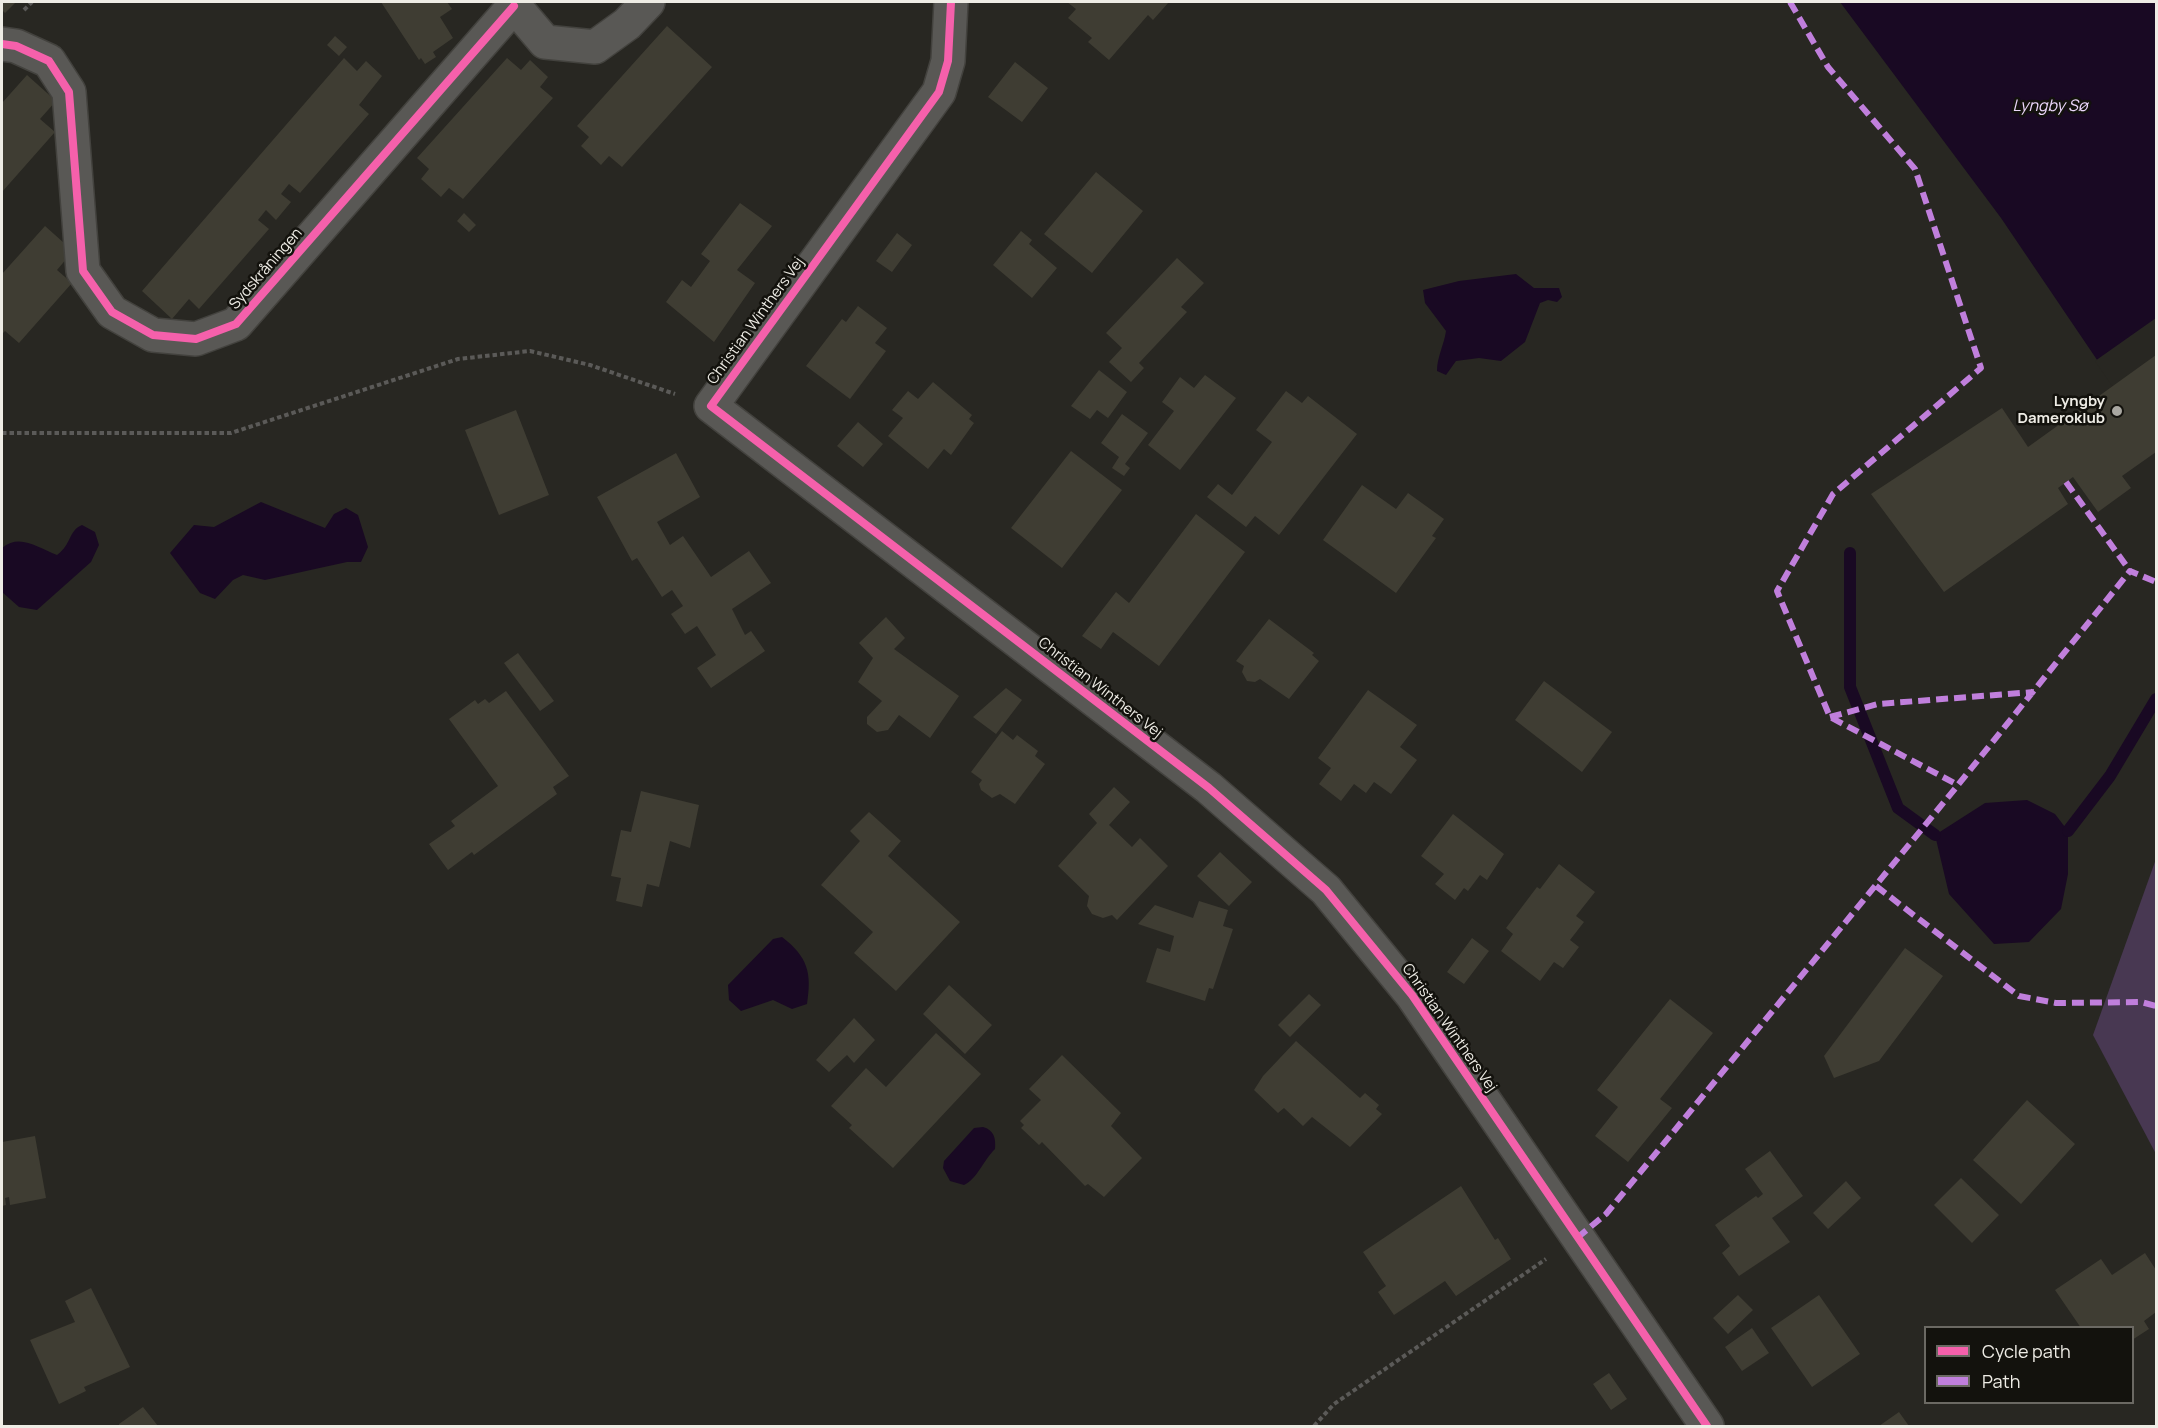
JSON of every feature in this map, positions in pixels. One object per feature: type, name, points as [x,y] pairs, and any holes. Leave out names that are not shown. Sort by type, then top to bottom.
[{"type":"street","name":"Sydskråningen","points":[[2,44],[16,46],[49,61],[69,92],[83,271],[112,312],[153,335],[196,339],[236,324],[512,4],[545,42],[596,47],[627,24],[648,2]]},
{"type":"street","name":"Christian Winthers Vej","points":[[951,2],[948,61],[939,92],[711,406],[1209,788],[1326,890],[1412,995],[1707,1426]]},
{"type":"path","points":[[2,433],[231,433],[458,359],[530,351],[590,365],[711,406]]},
{"type":"path","points":[[1314,1426],[1334,1404],[1577,1238]]},
{"type":"shaded area","points":[[2156,859],[2156,1154],[2093,1035]]},
{"type":"water","name":"Lyngby Sø","points":[[1840,2],[2156,2],[2156,447],[2001,218]]},
{"type":"water","points":[[1516,274],[1534,288],[1559,288],[1562,297],[1557,302],[1548,300],[1540,303],[1525,342],[1501,361],[1479,358],[1456,361],[1446,375],[1437,371],[1446,331],[1425,303],[1423,290],[1459,281]]},
{"type":"water","points":[[261,502],[325,528],[334,514],[346,508],[358,515],[368,547],[361,562],[347,562],[265,580],[243,575],[233,580],[215,599],[200,593],[170,553],[194,525],[214,527]]},
{"type":"water","points":[[82,525],[95,532],[99,545],[91,562],[37,610],[19,607],[2,592],[2,548],[9,544],[22,542],[57,555],[65,547],[74,531]]},
{"type":"water","points":[[2027,800],[2055,814],[2068,831],[2068,874],[2061,909],[2029,942],[1994,944],[1949,894],[1935,835],[1985,803]]},
{"type":"water","points":[[782,937],[798,952],[806,966],[809,983],[807,1004],[792,1009],[773,1000],[741,1011],[729,1000],[728,985],[773,939]]},
{"type":"water","points":[[983,1127],[994,1135],[995,1149],[969,1182],[964,1185],[950,1181],[943,1168],[944,1161],[974,1128]]},
{"type":"pier","points":[[2156,318],[2156,450],[2095,361]]},
{"type":"building","points":[[2,2],[16,2],[5,13],[2,10]]},
{"type":"building","points":[[381,2],[447,2],[452,9],[440,17],[453,38],[433,52],[436,57],[425,64],[421,58],[419,60]]},
{"type":"building","points":[[1067,2],[1169,2],[1153,20],[1148,15],[1109,60],[1088,42],[1092,38],[1068,18],[1076,9]]},
{"type":"building","points":[[667,26],[712,67],[622,167],[609,156],[601,165],[581,146],[589,137],[577,126]]},
{"type":"building","points":[[335,36],[347,47],[339,56],[327,45]]},
{"type":"building","points":[[344,58],[357,71],[366,61],[382,76],[359,105],[369,114],[300,193],[289,184],[281,194],[291,202],[276,220],[266,210],[258,220],[269,229],[199,309],[189,299],[172,319],[142,291]]},
{"type":"building","points":[[507,58],[521,70],[530,60],[548,77],[540,87],[553,98],[463,199],[449,188],[441,197],[421,179],[429,169],[417,158]]},
{"type":"building","points":[[1015,62],[1048,88],[1022,122],[988,97]]},
{"type":"building","points":[[27,75],[56,101],[40,119],[55,132],[2,192],[2,103]]},
{"type":"building","points":[[1096,172],[1143,211],[1092,273],[1044,234]]},
{"type":"building","points":[[740,203],[772,226],[737,270],[755,283],[714,342],[666,302],[682,280],[691,287],[710,261],[701,254]]},
{"type":"building","points":[[464,213],[476,225],[469,232],[457,221]]},
{"type":"building","points":[[45,226],[73,251],[57,270],[72,283],[19,343],[5,331],[2,334],[2,274]]},
{"type":"building","points":[[1021,231],[1032,240],[1029,244],[1057,268],[1032,298],[993,265]]},
{"type":"building","points":[[897,233],[912,245],[892,272],[876,261]]},
{"type":"building","points":[[1177,258],[1204,283],[1181,307],[1187,312],[1139,363],[1144,368],[1131,382],[1109,362],[1122,348],[1106,333]]},
{"type":"building","points":[[858,306],[887,328],[875,343],[886,351],[850,399],[806,366],[842,319],[846,322]]},
{"type":"building","points":[[2156,355],[2156,452],[2122,476],[2131,488],[2098,512],[2073,477],[2058,488],[2068,504],[1944,592],[1871,494],[2002,408],[2028,447]]},
{"type":"building","points":[[1099,370],[1127,392],[1108,418],[1097,410],[1090,419],[1071,406]]},
{"type":"building","points":[[1205,375],[1236,398],[1180,470],[1148,445],[1174,411],[1162,402],[1180,377],[1194,388]]},
{"type":"building","points":[[933,382],[972,415],[969,419],[974,423],[951,455],[944,449],[928,469],[888,436],[903,418],[892,410],[908,391],[918,399]]},
{"type":"building","points":[[1286,391],[1302,403],[1308,396],[1357,434],[1279,535],[1255,516],[1246,527],[1207,497],[1218,484],[1232,495],[1272,442],[1256,430]]},
{"type":"building","points":[[516,410],[549,495],[499,515],[465,430]]},
{"type":"building","points":[[1122,414],[1148,433],[1125,464],[1130,468],[1124,476],[1112,468],[1119,457],[1101,443]]},
{"type":"building","points":[[858,422],[883,444],[863,467],[837,446]]},
{"type":"building","points":[[1071,451],[1122,490],[1062,568],[1011,528]]},
{"type":"building","points":[[676,453],[700,497],[657,522],[670,545],[683,536],[711,577],[749,551],[771,583],[732,609],[745,635],[751,631],[765,651],[711,688],[697,668],[716,655],[697,626],[685,634],[671,614],[683,606],[672,590],[662,597],[637,558],[632,561],[597,497]]},
{"type":"building","points":[[1362,485],[1396,509],[1408,493],[1444,519],[1432,536],[1436,538],[1396,593],[1323,540]]},
{"type":"building","points":[[1196,514],[1245,552],[1159,666],[1113,632],[1101,649],[1082,636],[1116,592],[1129,603]]},
{"type":"building","points":[[886,617],[905,638],[894,649],[959,696],[930,738],[899,715],[888,730],[877,732],[867,724],[867,717],[882,701],[858,682],[873,658],[859,643]]},
{"type":"building","points":[[1269,619],[1314,653],[1312,655],[1319,661],[1289,699],[1260,679],[1255,682],[1247,681],[1242,672],[1244,666],[1236,661]]},
{"type":"building","points":[[518,653],[554,701],[540,711],[504,663]]},
{"type":"building","points":[[1544,681],[1612,732],[1582,772],[1515,720]]},
{"type":"building","points":[[1006,688],[1022,700],[996,734],[973,717]]},
{"type":"building","points":[[1368,690],[1417,725],[1400,747],[1417,760],[1391,794],[1374,782],[1366,793],[1354,784],[1341,801],[1319,784],[1331,768],[1318,758]]},
{"type":"building","points":[[506,691],[569,776],[553,787],[557,794],[474,855],[472,852],[448,870],[429,844],[455,826],[451,821],[498,786],[449,719],[475,700],[478,704],[485,699],[489,703]]},
{"type":"building","points":[[1002,731],[1013,740],[1017,735],[1038,751],[1035,756],[1045,764],[1015,804],[1000,794],[992,798],[981,790],[979,784],[982,780],[971,772]]},
{"type":"building","points":[[1114,787],[1130,802],[1109,825],[1132,847],[1140,838],[1168,866],[1117,920],[1112,915],[1103,918],[1092,914],[1087,906],[1089,896],[1058,866],[1097,823],[1089,814]]},
{"type":"building","points":[[641,791],[699,805],[690,848],[670,841],[659,887],[647,884],[642,907],[616,901],[621,878],[611,876],[621,830],[631,832]]},
{"type":"building","points":[[869,812],[901,841],[888,856],[960,922],[896,991],[854,953],[873,932],[821,885],[860,841],[850,831]]},
{"type":"building","points":[[1453,814],[1504,854],[1487,880],[1480,875],[1468,891],[1464,888],[1455,900],[1435,884],[1444,874],[1421,856]]},
{"type":"building","points":[[1220,852],[1252,882],[1229,906],[1197,876]]},
{"type":"building","points":[[1559,864],[1595,892],[1576,916],[1584,922],[1570,940],[1579,947],[1563,968],[1554,962],[1540,981],[1501,951],[1513,934],[1506,928],[1537,887],[1540,889]]},
{"type":"building","points":[[1199,901],[1228,910],[1223,926],[1233,929],[1213,989],[1209,988],[1205,1001],[1146,982],[1157,948],[1170,952],[1174,936],[1138,924],[1155,905],[1193,918]]},
{"type":"building","points":[[1472,938],[1489,951],[1464,984],[1447,972]]},
{"type":"building","points":[[1905,948],[1943,976],[1879,1061],[1834,1078],[1824,1056]]},
{"type":"building","points":[[949,985],[992,1025],[965,1054],[923,1014]]},
{"type":"building","points":[[1309,994],[1321,1005],[1290,1037],[1278,1025]]},
{"type":"building","points":[[1670,999],[1713,1033],[1660,1099],[1672,1108],[1628,1162],[1595,1136],[1618,1107],[1597,1090]]},
{"type":"building","points":[[854,1018],[875,1040],[854,1063],[847,1055],[829,1072],[816,1060]]},
{"type":"building","points":[[936,1033],[981,1074],[893,1168],[849,1128],[852,1125],[831,1106],[866,1068],[886,1087]]},
{"type":"building","points":[[1296,1041],[1360,1098],[1365,1093],[1379,1105],[1376,1109],[1382,1114],[1350,1147],[1312,1117],[1303,1126],[1284,1108],[1278,1113],[1254,1090],[1263,1076]]},
{"type":"building","points":[[1062,1055],[1121,1113],[1111,1126],[1142,1158],[1104,1197],[1088,1184],[1085,1186],[1042,1142],[1039,1145],[1021,1128],[1024,1125],[1020,1121],[1041,1100],[1029,1089]]},
{"type":"building","points":[[2027,1100],[2075,1144],[2021,1204],[1973,1160]]},
{"type":"building","points":[[35,1136],[46,1198],[10,1205],[9,1197],[5,1198],[6,1205],[2,1206],[2,1142]]},
{"type":"building","points":[[1770,1151],[1803,1196],[1772,1218],[1790,1242],[1739,1276],[1722,1253],[1730,1246],[1715,1225],[1756,1196],[1758,1198],[1763,1194],[1745,1169]]},
{"type":"building","points":[[1961,1178],[1999,1215],[1972,1243],[1934,1205]]},
{"type":"building","points":[[1846,1181],[1861,1198],[1828,1229],[1813,1213]]},
{"type":"building","points":[[1461,1186],[1495,1240],[1498,1238],[1511,1259],[1456,1296],[1445,1281],[1394,1315],[1378,1292],[1386,1286],[1363,1252]]},
{"type":"building","points":[[2145,1253],[2156,1270],[2156,1312],[2144,1321],[2149,1329],[2134,1339],[2134,1326],[2080,1326],[2055,1290],[2101,1259],[2112,1275]]},
{"type":"building","points":[[91,1288],[130,1367],[84,1387],[86,1391],[59,1404],[30,1340],[75,1322],[65,1301]]},
{"type":"building","points":[[1738,1295],[1753,1310],[1728,1334],[1713,1318]]},
{"type":"building","points":[[1819,1295],[1860,1354],[1812,1387],[1771,1328]]},
{"type":"building","points":[[1752,1328],[1769,1353],[1742,1371],[1725,1347]]},
{"type":"building","points":[[1609,1373],[1627,1399],[1611,1410],[1593,1384]]},
{"type":"building","points":[[143,1407],[158,1426],[119,1426],[119,1424]]},
{"type":"building","points":[[1899,1412],[1909,1426],[1879,1426]]},
{"type":"waterway","points":[[1850,553],[1850,687],[1898,808],[1935,835]]},
{"type":"waterway","points":[[2068,831],[2110,776],[2156,699]]},
{"type":"marked path","points":[[1790,2],[1828,67],[1915,169],[1981,368],[1833,494],[1777,591],[1830,717],[1958,785],[2130,571],[2156,582]]},
{"type":"marked path","points":[[2066,482],[2130,571]]},
{"type":"marked path","points":[[1830,717],[1878,704],[2034,692]]},
{"type":"marked path","points":[[1577,1238],[1606,1214],[1958,785]]},
{"type":"marked path","points":[[1876,886],[2019,996],[2056,1003],[2141,1002],[2156,1006]]},
{"type":"cycle path","points":[[951,2],[948,61],[939,92],[711,406],[1209,788],[1326,890],[1412,995],[1707,1426]]},
{"type":"cycle path","points":[[2,44],[16,46],[49,61],[69,92],[83,271],[112,312],[153,335],[196,339],[236,324],[514,6]]},
{"type":"place","name":"Lyngby Dameroklub","points":[[2117,411]]}]
